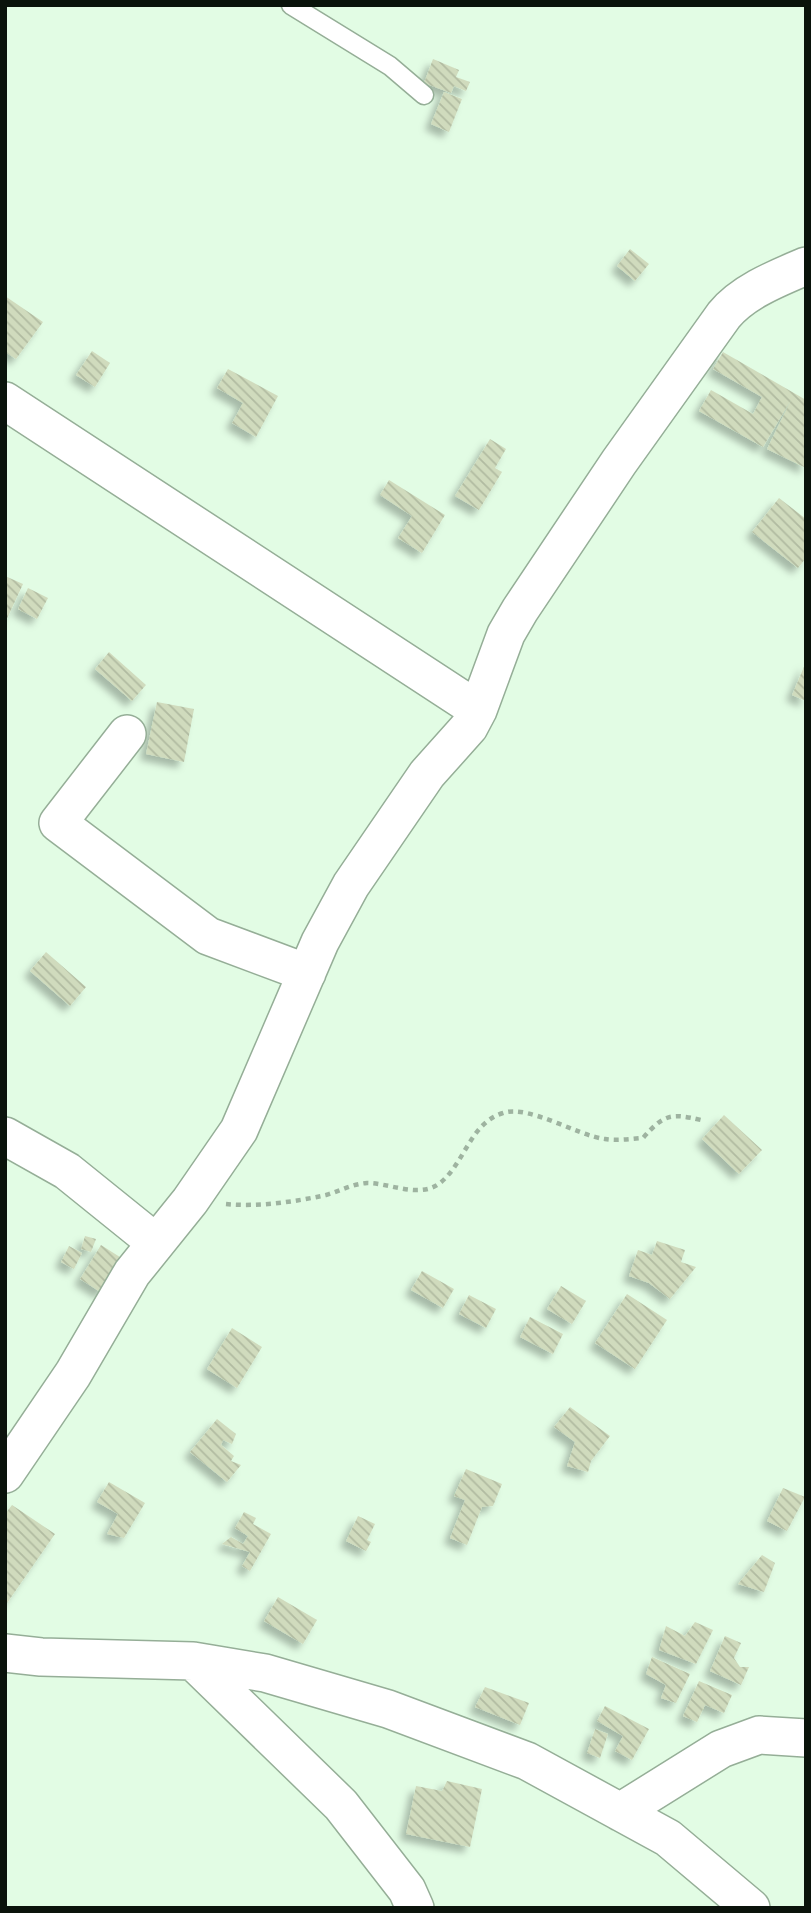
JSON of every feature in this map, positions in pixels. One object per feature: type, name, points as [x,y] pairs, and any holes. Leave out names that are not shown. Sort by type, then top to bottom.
[{"type":"street","points":[[5,1474],[73,1374],[132,1273],[190,1200],[239,1130],[320,943],[351,886],[427,774],[470,727],[506,634],[520,610],[619,462],[699,348],[734,304],[806,266]]},
{"type":"street","points":[[5,401],[478,710]]},
{"type":"street","points":[[127,734],[58,823],[208,936],[307,973]]},
{"type":"street","points":[[5,1136],[67,1171],[155,1242]]},
{"type":"street","points":[[5,1653],[41,1657],[193,1661],[264,1673],[388,1709],[527,1762],[668,1838],[751,1908]]},
{"type":"street","points":[[193,1661],[341,1805],[407,1890],[415,1908]]},
{"type":"street","points":[[620,1812],[722,1749],[759,1735],[806,1738]]},
{"type":"lane","points":[[291,5],[390,66],[424,95]]},
{"type":"path","points":[[190,1200],[254,1206],[327,1195],[353,1185],[369,1183],[417,1191],[438,1185],[452,1171],[471,1138],[486,1121],[505,1111],[524,1113],[603,1139],[643,1138],[663,1118],[676,1115],[701,1120]]},
{"type":"building","points":[[433,59],[459,70],[456,77],[470,82],[466,91],[454,86],[451,93],[424,83]]},
{"type":"building","points":[[444,92],[462,99],[449,132],[431,124]]},
{"type":"building","points":[[630,249],[649,264],[635,281],[617,266]]},
{"type":"building","points":[[5,296],[43,322],[16,359],[5,352]]},
{"type":"building","points":[[92,351],[110,363],[95,387],[76,375]]},
{"type":"building","points":[[723,352],[806,400],[806,468],[767,449],[791,400],[763,447],[699,411],[711,390],[753,414],[762,397],[713,369]]},
{"type":"building","points":[[228,369],[278,396],[256,437],[232,423],[243,403],[217,388]]},
{"type":"building","points":[[490,439],[506,449],[495,468],[502,472],[479,510],[455,496]]},
{"type":"building","points":[[389,480],[445,515],[422,553],[398,538],[412,516],[380,495]]},
{"type":"building","points":[[779,498],[806,519],[806,558],[798,568],[752,532]]},
{"type":"building","points":[[5,576],[23,584],[5,623]]},
{"type":"building","points":[[28,588],[48,598],[37,619],[18,609]]},
{"type":"building","points":[[109,652],[146,685],[132,701],[95,669]]},
{"type":"building","points":[[806,662],[806,701],[792,695]]},
{"type":"building","points":[[157,702],[194,709],[184,762],[146,754]]},
{"type":"building","points":[[46,952],[86,987],[70,1006],[30,971]]},
{"type":"building","points":[[724,1115],[762,1150],[739,1174],[702,1139]]},
{"type":"building","points":[[85,1236],[96,1239],[91,1252],[81,1249]]},
{"type":"building","points":[[657,1241],[685,1250],[681,1262],[696,1267],[670,1299],[649,1283],[629,1276],[638,1250],[652,1255]]},
{"type":"building","points":[[101,1245],[123,1259],[102,1293],[80,1279]]},
{"type":"building","points":[[69,1246],[82,1253],[74,1269],[61,1262]]},
{"type":"building","points":[[422,1271],[454,1289],[443,1308],[411,1290]]},
{"type":"building","points":[[561,1286],[586,1301],[572,1324],[547,1309]]},
{"type":"building","points":[[627,1294],[667,1320],[635,1369],[595,1343]]},
{"type":"building","points":[[469,1295],[496,1309],[486,1328],[459,1314]]},
{"type":"building","points":[[530,1317],[563,1334],[553,1354],[520,1337]]},
{"type":"building","points":[[232,1328],[262,1347],[237,1388],[207,1369]]},
{"type":"building","points":[[570,1407],[610,1436],[591,1461],[588,1472],[567,1466],[575,1442],[554,1427]]},
{"type":"building","points":[[217,1419],[236,1434],[232,1444],[223,1440],[221,1445],[234,1456],[231,1461],[241,1465],[227,1482],[190,1452]]},
{"type":"building","points":[[466,1469],[502,1484],[493,1506],[482,1507],[467,1545],[450,1538],[465,1500],[454,1496]]},
{"type":"building","points":[[109,1482],[145,1503],[124,1538],[107,1534],[118,1514],[97,1502]]},
{"type":"building","points":[[783,1488],[805,1497],[787,1531],[767,1521]]},
{"type":"building","points":[[12,1505],[55,1534],[5,1606],[5,1514]]},
{"type":"building","points":[[244,1512],[256,1518],[253,1524],[271,1534],[250,1571],[242,1566],[250,1552],[222,1544],[231,1537],[243,1544],[248,1536],[235,1528]]},
{"type":"building","points":[[358,1516],[375,1524],[367,1540],[371,1542],[366,1551],[346,1541]]},
{"type":"building","points":[[762,1555],[775,1563],[764,1592],[738,1584]]},
{"type":"building","points":[[278,1597],[317,1620],[303,1644],[264,1621]]},
{"type":"building","points":[[695,1622],[713,1630],[696,1664],[659,1650],[666,1626],[685,1636]]},
{"type":"building","points":[[725,1636],[741,1643],[734,1658],[740,1667],[749,1667],[741,1685],[710,1671]]},
{"type":"building","points":[[652,1657],[690,1674],[676,1703],[661,1698],[666,1685],[646,1674]]},
{"type":"building","points":[[699,1681],[732,1695],[724,1713],[705,1705],[697,1722],[683,1716]]},
{"type":"building","points":[[485,1687],[529,1703],[520,1725],[475,1707]]},
{"type":"building","points":[[605,1706],[649,1729],[632,1760],[615,1751],[623,1736],[597,1721]]},
{"type":"building","points":[[595,1729],[608,1734],[600,1758],[587,1753]]},
{"type":"building","points":[[447,1781],[482,1789],[470,1847],[406,1834],[416,1786],[442,1791]]}]
